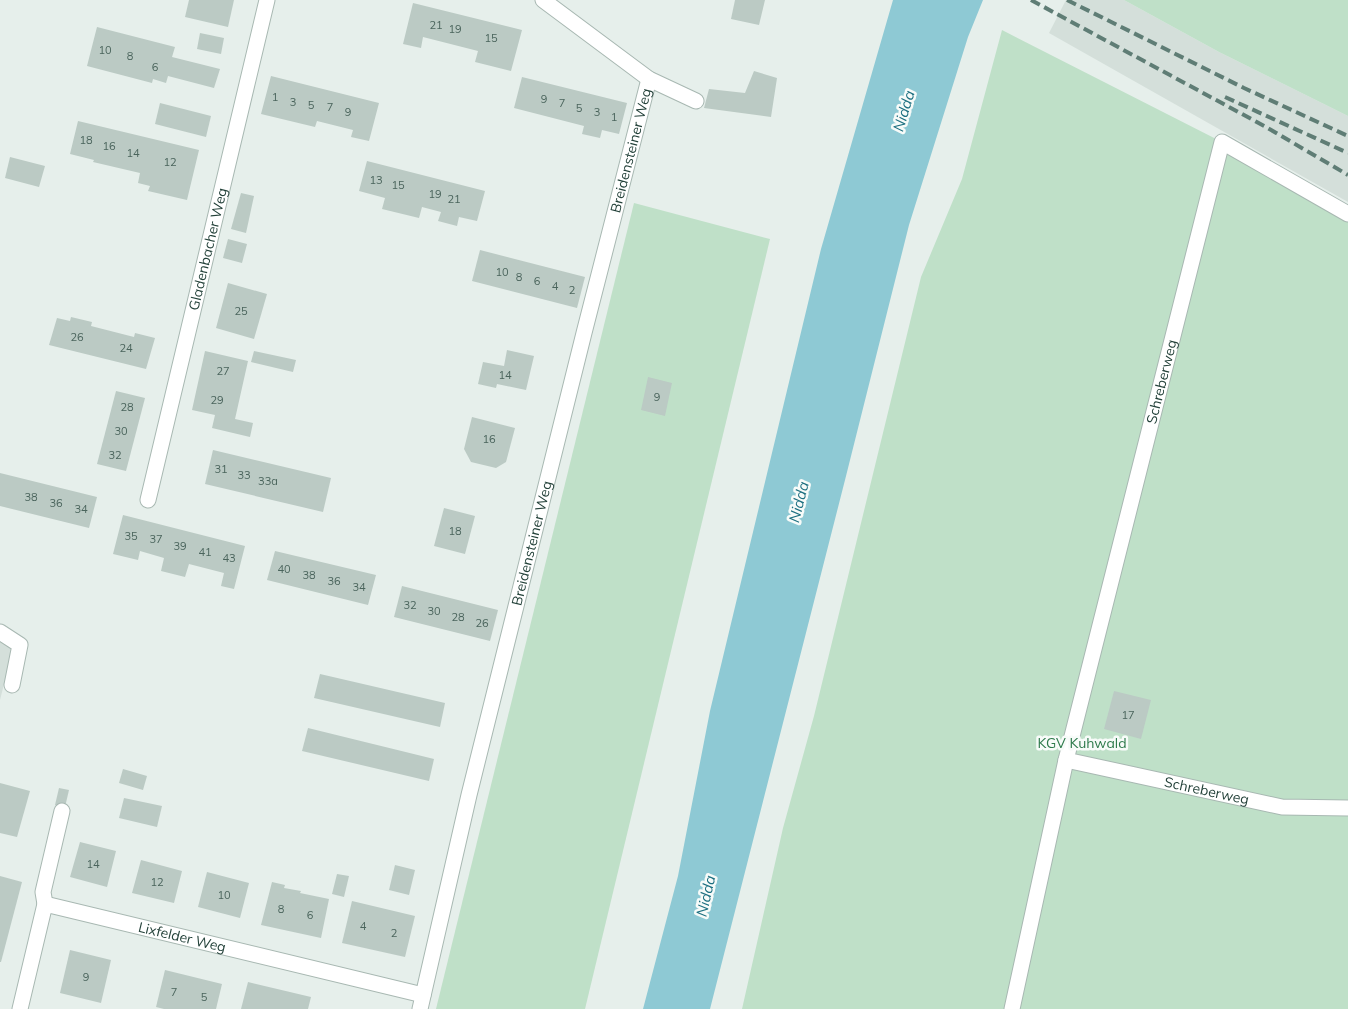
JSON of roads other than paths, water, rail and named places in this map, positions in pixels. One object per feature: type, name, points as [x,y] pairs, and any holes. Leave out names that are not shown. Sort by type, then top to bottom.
[{"type":"street","name":"Gladenbacher Weg","points":[[148,500],[267,0]]},
{"type":"street","points":[[543,0],[649,79],[696,101]]},
{"type":"street","name":"Breidensteiner Weg","points":[[422,1002],[472,786],[649,79]]},
{"type":"street","name":"Schreberweg","points":[[1012,1009],[1066,760],[1222,142],[1348,214]]},
{"type":"street","points":[[0,632],[20,645],[12,685]]},
{"type":"street","name":"Schreberweg","points":[[1066,760],[1282,807],[1348,808]]},
{"type":"street","points":[[20,1009],[45,904],[43,892],[62,811]]},
{"type":"street","name":"Lixfelder Weg","points":[[45,904],[422,1002]]},
{"type":"water","name":"Nidda","points":[[893,0],[983,0],[968,37],[909,225],[710,1009],[643,1009],[678,876],[710,711],[821,249]]},
{"type":"railway","points":[[1031,0],[1266,127],[1348,175]]},
{"type":"railway","points":[[1067,0],[1244,88],[1348,136]]},
{"type":"railway","points":[[1225,97],[1348,153]]},
{"type":"park label","name":"KGV Kuhwald","points":[[1082,743]]}]
